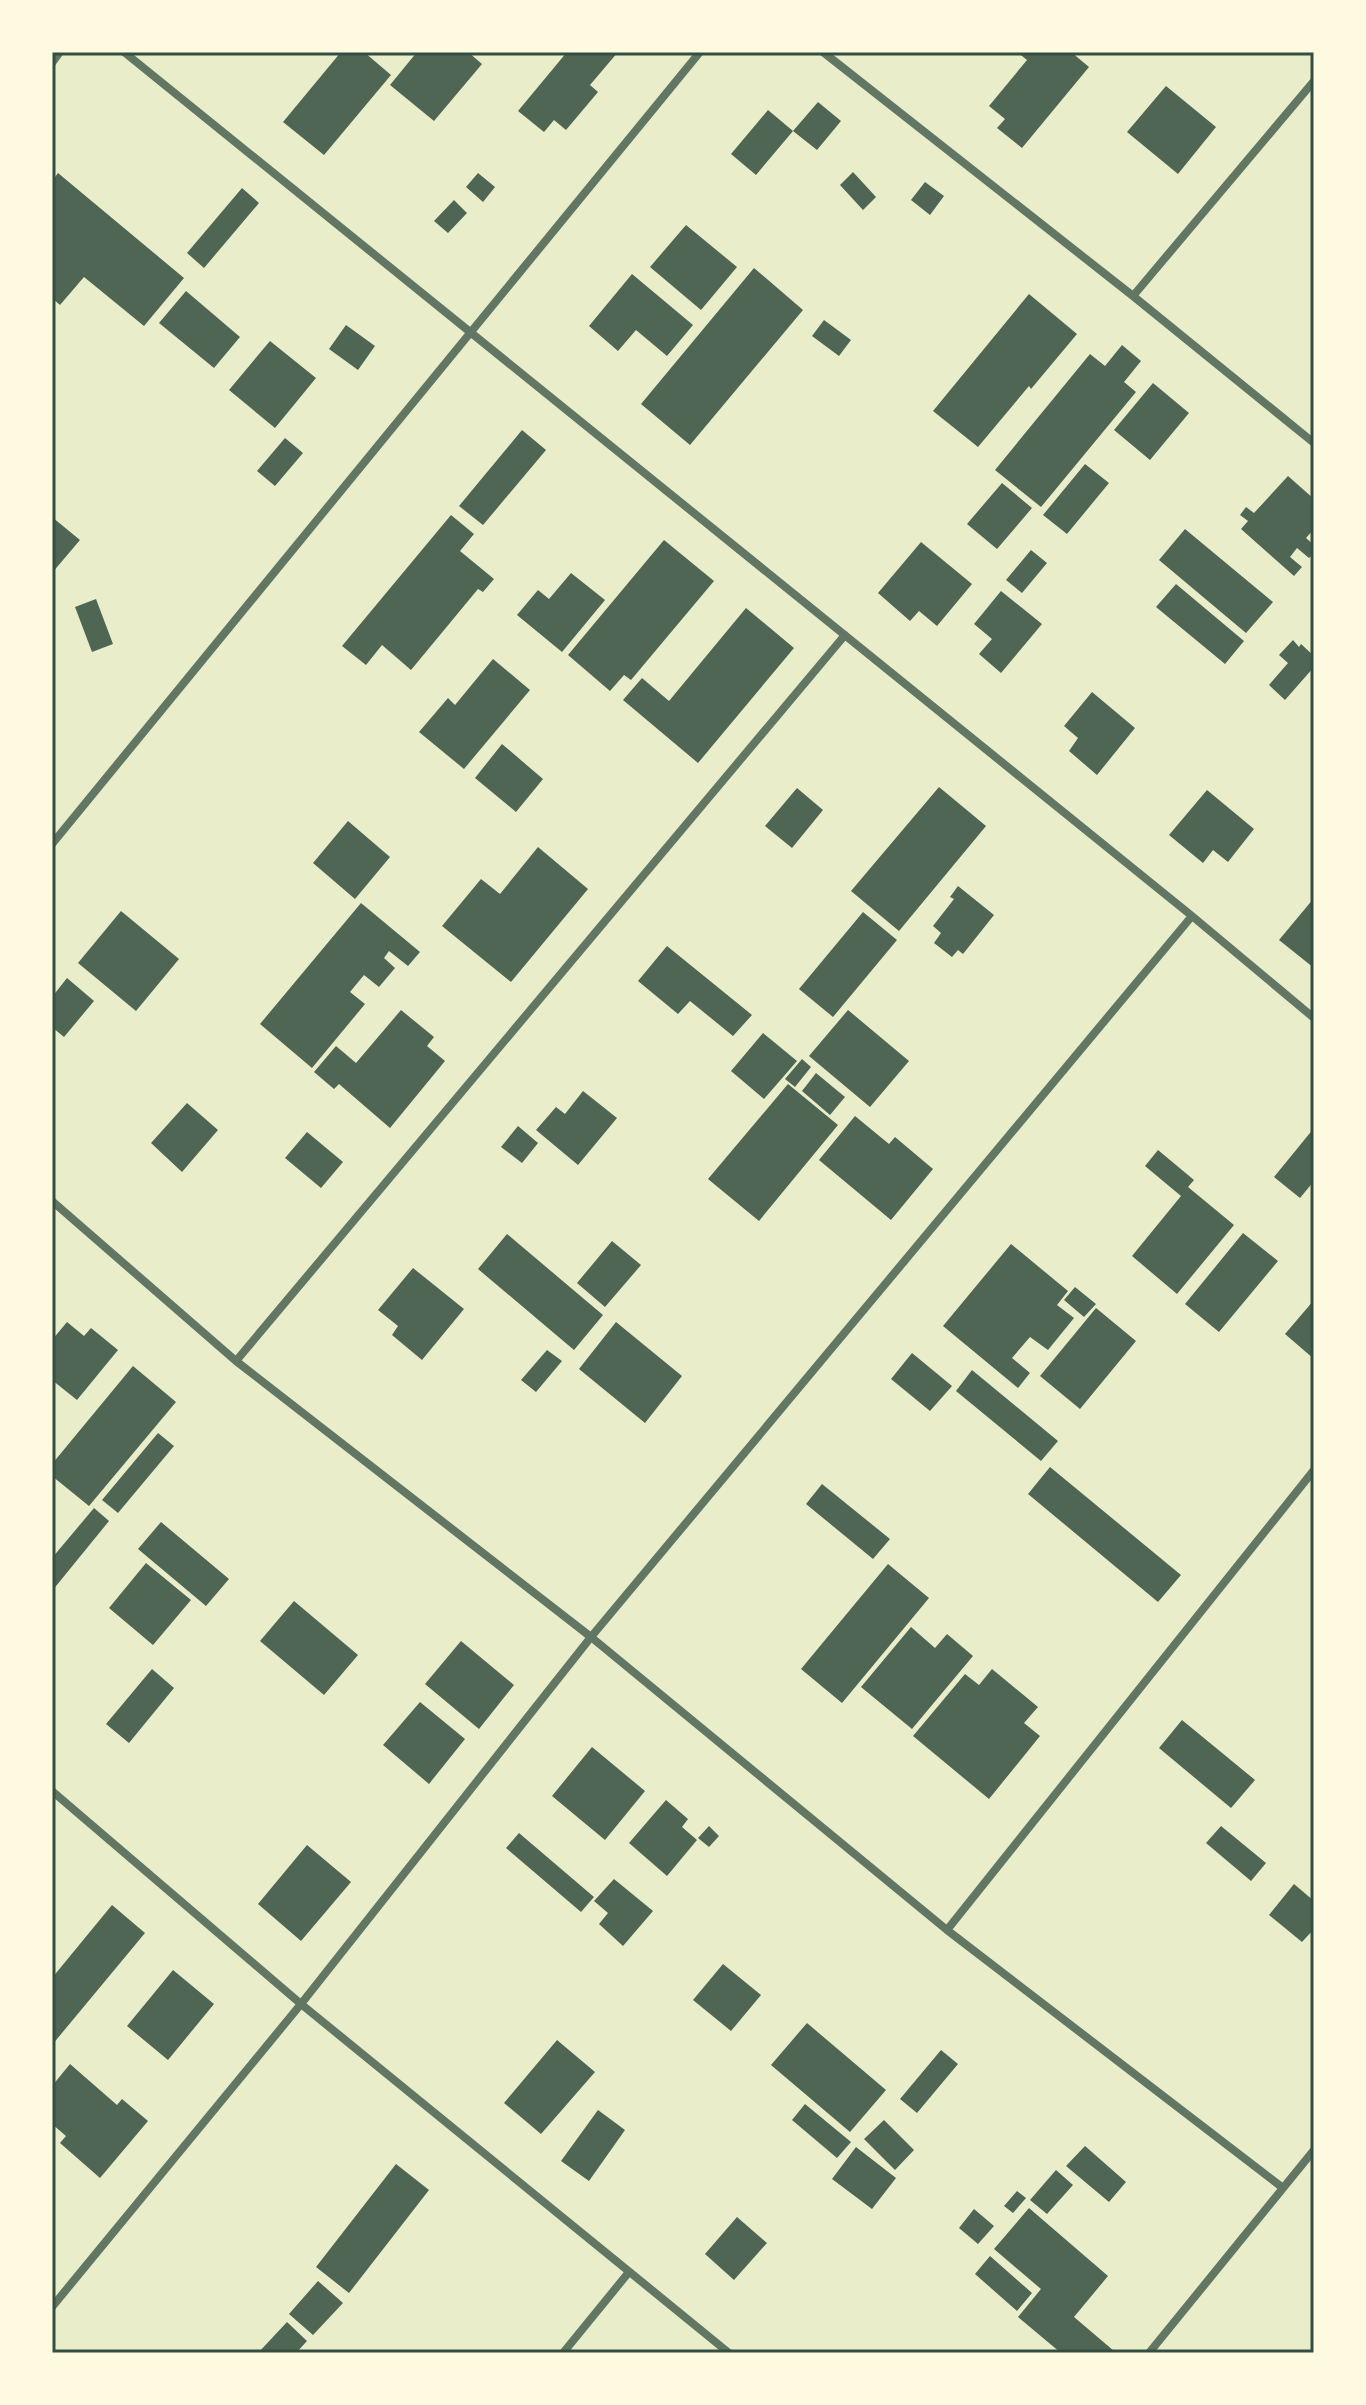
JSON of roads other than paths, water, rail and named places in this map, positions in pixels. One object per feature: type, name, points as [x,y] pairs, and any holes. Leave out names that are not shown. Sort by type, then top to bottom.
[{"type":"street","points":[[52,63],[60,52]]},
{"type":"street","points":[[124,52],[1314,1018]]},
{"type":"street","points":[[52,844],[700,52]]},
{"type":"street","points":[[823,52],[1314,443]]},
{"type":"street","points":[[1133,296],[1314,81]]},
{"type":"street","points":[[236,1361],[845,635]]},
{"type":"street","points":[[52,2307],[301,2004],[591,1637],[1192,916]]},
{"type":"street","points":[[52,1201],[236,1361],[591,1637],[947,1930],[1283,2188]]},
{"type":"street","points":[[947,1930],[1314,1470]]},
{"type":"street","points":[[52,1791],[301,2004],[729,2353]]},
{"type":"street","points":[[1149,2353],[1314,2150]]},
{"type":"street","points":[[563,2353],[629,2272]]}]
